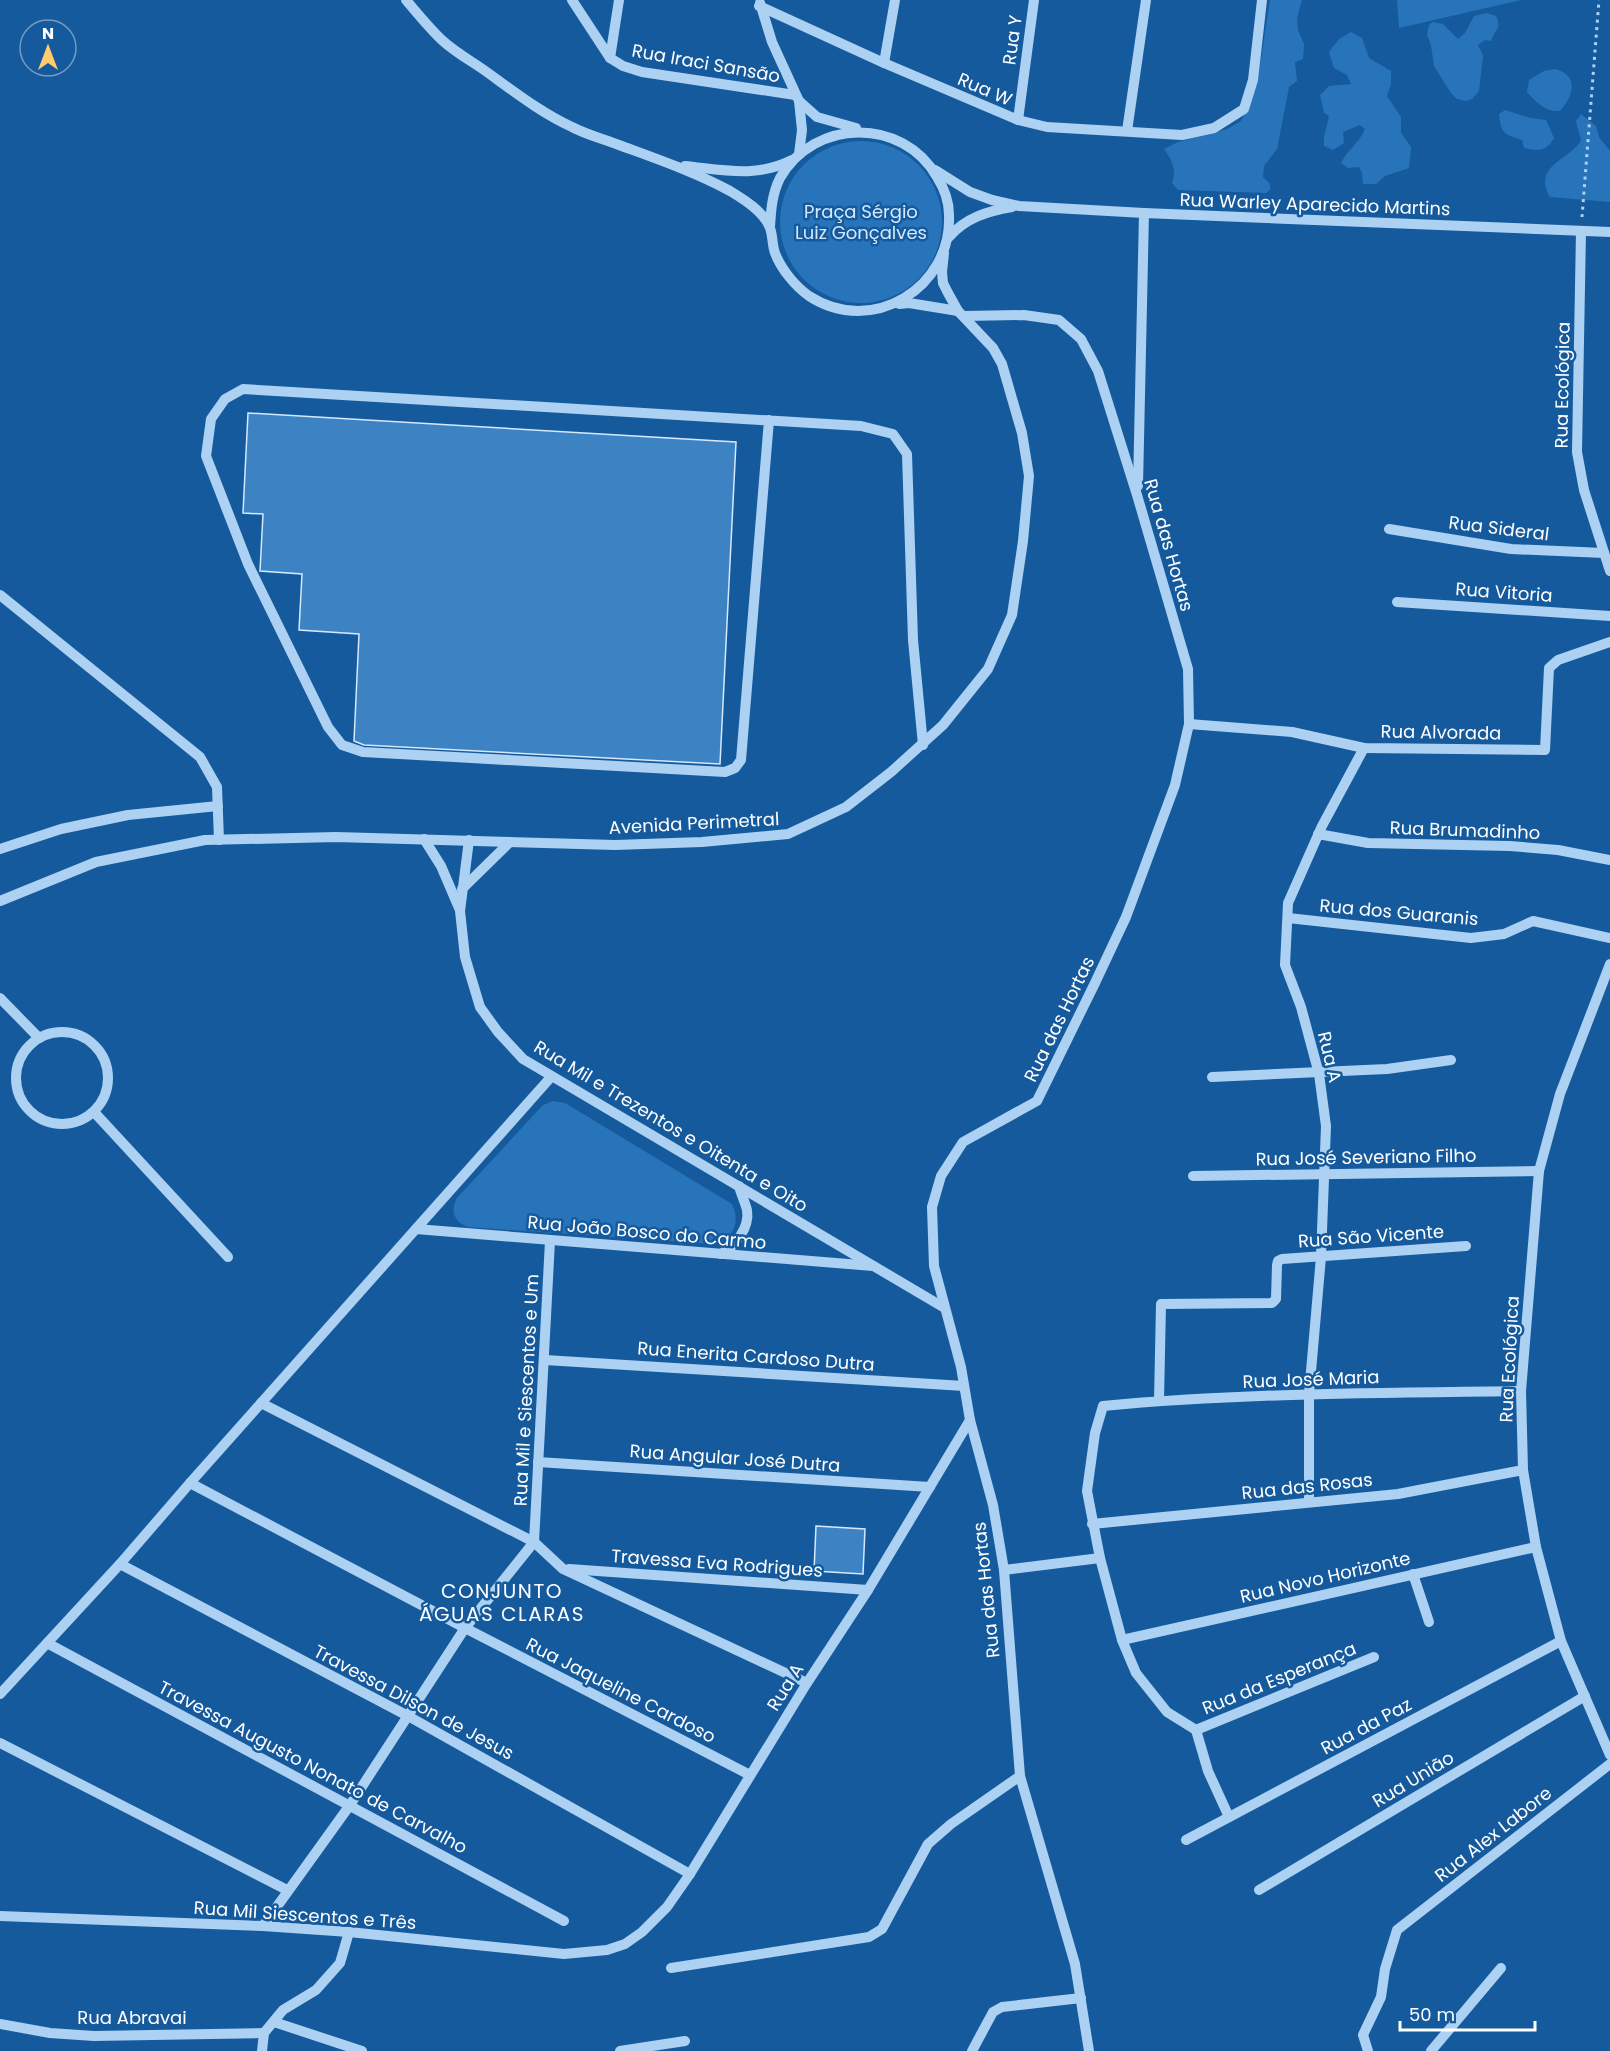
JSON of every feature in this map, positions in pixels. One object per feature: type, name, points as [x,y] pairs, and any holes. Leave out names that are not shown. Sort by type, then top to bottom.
[{"type":"street","points":[[406,0],[444,42],[532,104],[573,128],[675,165],[743,199],[754,207],[770,227]]},
{"type":"street","name":"Rua Iraci Sansão","points":[[572,0],[610,58],[623,66],[642,72],[797,98]]},
{"type":"street","points":[[610,58],[619,0]]},
{"type":"street","points":[[884,63],[895,0]]},
{"type":"street","name":"Rua Y","points":[[1018,120],[1034,0]]},
{"type":"street","points":[[1127,131],[1146,0]]},
{"type":"street","name":"Rua W","points":[[760,3],[884,63],[1018,120],[1047,127],[1182,135],[1214,128],[1244,109],[1253,80],[1262,0]]},
{"type":"street","points":[[760,3],[772,42],[797,98],[802,130],[797,156],[780,179],[771,202],[770,227],[775,253],[789,277],[808,295],[833,307],[860,311],[909,303],[961,314]]},
{"type":"street","points":[[797,98],[817,117],[888,136],[904,143],[932,167],[944,188],[950,212],[949,237],[944,253],[931,276],[911,295],[887,307]]},
{"type":"street","points":[[675,165],[744,172],[766,171],[797,156],[821,140],[845,133],[870,132]]},
{"type":"street","name":"Rua Warley Aparecido Martins","points":[[932,167],[970,192],[1019,206],[1610,232]]},
{"type":"street","name":"Rua Warley Aparecido Martins","points":[[949,237],[953,231],[978,215],[990,210],[1019,206]]},
{"type":"street","points":[[1137,495],[1144,213]]},
{"type":"street","name":"Rua Ecológica","points":[[1581,231],[1577,452],[1584,490],[1610,571]]},
{"type":"street","name":"Avenida Perimetral","points":[[0,901],[96,861],[205,840],[336,837],[615,845],[702,842],[788,834],[846,807],[923,746],[944,725],[987,669],[1012,615],[1023,541],[1029,476],[1022,433],[1002,364],[993,348],[961,314],[944,283],[942,272],[944,253]]},
{"type":"street","name":"Rua das Hortas","points":[[961,314],[1024,315],[1059,320],[1081,339],[1098,371],[1188,669],[1189,724],[1175,784],[1126,917],[1037,1101],[963,1142],[942,1176],[932,1207],[934,1266],[964,1386],[970,1420],[993,1505],[1004,1570],[1020,1776],[1075,1964],[1089,2051]]},
{"type":"street","points":[[769,420],[741,760],[735,768],[725,772],[363,752],[342,746],[328,728],[248,564],[206,456],[211,419],[225,399],[243,389],[769,420],[861,426],[893,434],[907,454],[913,640],[923,746]]},
{"type":"street","name":"Rua Sideral","points":[[1389,529],[1511,549],[1605,554]]},
{"type":"street","points":[[0,595],[200,757],[217,787],[219,840]]},
{"type":"street","name":"Rua Vitoria","points":[[1397,602],[1610,616]]},
{"type":"street","name":"Rua Alvorada","points":[[1189,724],[1292,732],[1364,748],[1545,750],[1549,668],[1558,660],[1610,642]]},
{"type":"street","name":"Rua A","points":[[1309,1502],[1309,1394],[1321,1257],[1326,1126],[1319,1074],[1300,1007],[1285,965],[1288,903],[1318,834],[1364,748]]},
{"type":"street","points":[[0,849],[61,829],[128,815],[218,806]]},
{"type":"street","name":"Rua Brumadinho","points":[[1318,834],[1368,843],[1510,846],[1558,850],[1610,860]]},
{"type":"street","name":"Rua Mil e Trezentos e Oitenta e Oito","points":[[424,839],[441,866],[460,911]]},
{"type":"street","name":"Rua Mil e Trezentos e Oitenta e Oito","points":[[469,840],[460,911],[465,957],[480,1007],[498,1032],[523,1059],[944,1307]]},
{"type":"street","points":[[462,890],[510,842]]},
{"type":"street","name":"Rua dos Guaranis","points":[[1288,918],[1471,938],[1504,934],[1533,921],[1610,939]]},
{"type":"street","name":"Rua Ecológica","points":[[1610,964],[1560,1094],[1539,1171],[1521,1391],[1523,1470],[1536,1547],[1561,1641],[1610,1755]]},
{"type":"street","points":[[0,998],[39,1038]]},
{"type":"street","points":[[72,1033],[82,1037],[99,1051],[108,1071],[108,1082],[106,1093],[94,1112],[74,1123],[52,1123],[42,1120],[24,1106],[16,1085],[16,1074],[23,1053],[39,1038],[50,1034],[72,1033]]},
{"type":"street","points":[[1212,1077],[1319,1074],[1388,1069],[1451,1060]]},
{"type":"street","points":[[0,1694],[120,1564],[551,1077]]},
{"type":"street","points":[[94,1112],[228,1257]]},
{"type":"street","name":"Rua José Severiano Filho","points":[[1193,1176],[1539,1171]]},
{"type":"street","points":[[721,1254],[731,1249],[742,1234],[747,1213],[739,1186]]},
{"type":"street","name":"Rua João Bosco do Carmo","points":[[416,1229],[877,1266]]},
{"type":"street","name":"Rua Mil e Siescentos e Um","points":[[534,1542],[550,1241]]},
{"type":"street","name":"Rua São Vicente","points":[[1159,1401],[1161,1304],[1272,1303],[1276,1299],[1278,1261],[1466,1246]]},
{"type":"street","name":"Rua Enerita Cardoso Dutra","points":[[545,1360],[964,1386]]},
{"type":"street","name":"Rua José Maria","points":[[1103,1406],[1309,1394],[1521,1391]]},
{"type":"street","points":[[261,1403],[534,1542],[563,1569],[807,1683]]},
{"type":"street","name":"Rua da Esperança","points":[[1103,1406],[1095,1433],[1087,1491],[1092,1524],[1122,1640],[1136,1673],[1167,1712],[1196,1730],[1374,1657]]},
{"type":"street","name":"Rua A","points":[[607,1950],[625,1944],[642,1932],[666,1907],[690,1874],[807,1683],[868,1590],[970,1420]]},
{"type":"street","name":"Rua Angular José Dutra","points":[[538,1462],[930,1487]]},
{"type":"street","name":"Rua das Rosas","points":[[1092,1524],[1398,1494],[1523,1470]]},
{"type":"street","name":"Rua Jaqueline Cardoso","points":[[190,1483],[465,1628],[750,1774]]},
{"type":"street","points":[[262,1926],[350,1805],[465,1628],[534,1542]]},
{"type":"street","name":"Rua Novo Horizonte","points":[[1122,1640],[1536,1547]]},
{"type":"street","points":[[1004,1570],[1100,1558]]},
{"type":"street","name":"Travessa Dilson de Jesus","points":[[120,1564],[408,1716],[690,1874]]},
{"type":"street","name":"Travessa Eva Rodrigues","points":[[563,1569],[868,1590]]},
{"type":"street","points":[[1413,1574],[1429,1622]]},
{"type":"street","name":"Rua da Paz","points":[[1186,1840],[1561,1641]]},
{"type":"street","name":"Travessa Augusto Nonato de Carvalho","points":[[47,1643],[564,1921]]},
{"type":"street","name":"Rua União","points":[[1259,1890],[1585,1696]]},
{"type":"street","points":[[1196,1730],[1208,1771],[1229,1818]]},
{"type":"street","points":[[0,1743],[287,1890]]},
{"type":"street","name":"Rua Alex Labore","points":[[1368,2051],[1363,2035],[1381,1997],[1385,1969],[1397,1930],[1610,1764]]},
{"type":"street","points":[[671,1968],[869,1936],[882,1929],[928,1844],[951,1824],[1020,1776]]},
{"type":"street","name":"Rua Mil Siescentos e Três","points":[[0,1916],[262,1926],[349,1932],[564,1954],[607,1950]]},
{"type":"street","points":[[262,2051],[264,2033],[283,2010],[316,1990],[340,1963],[349,1932]]},
{"type":"street","points":[[1431,2051],[1501,1968]]},
{"type":"street","points":[[972,2051],[993,2012],[1002,2007],[1081,1998]]},
{"type":"street","points":[[274,2022],[362,2051]]},
{"type":"street","name":"Rua Abravai","points":[[0,2024],[50,2033],[94,2036],[264,2033]]},
{"type":"street","points":[[620,2051],[685,2041]]},
{"type":"path","points":[[1581,231],[1599,0]]},
{"type":"green space","points":[[1270,0],[1302,0],[1297,18],[1298,30],[1304,44],[1303,59],[1295,62],[1297,81],[1289,87],[1277,149],[1264,166],[1263,177],[1270,184],[1270,190],[1266,193],[1178,190],[1172,183],[1173,165],[1164,149],[1178,142],[1227,129],[1241,121],[1250,105],[1258,78]]},
{"type":"green space","points":[[1397,0],[1521,0],[1399,28]]},
{"type":"green space","points":[[1487,13],[1496,16],[1498,26],[1491,41],[1485,40],[1478,45],[1483,56],[1479,91],[1472,99],[1466,101],[1457,99],[1434,66],[1427,35],[1429,25],[1433,22],[1443,24],[1458,39],[1465,33],[1474,16]]},
{"type":"green space","points":[[1351,32],[1362,38],[1369,58],[1391,71],[1391,84],[1387,96],[1401,117],[1401,133],[1411,147],[1409,168],[1385,176],[1376,184],[1363,184],[1359,167],[1348,168],[1341,163],[1365,129],[1360,125],[1343,132],[1344,143],[1333,150],[1324,146],[1329,116],[1324,113],[1320,95],[1329,86],[1351,84],[1347,75],[1334,68],[1329,52],[1339,39]]},
{"type":"green space","points":[[1555,69],[1568,76],[1572,87],[1560,111],[1546,108],[1527,92],[1529,80],[1544,71]]},
{"type":"green space","points":[[1505,110],[1530,118],[1546,120],[1554,138],[1545,148],[1533,150],[1524,148],[1522,140],[1507,134],[1502,129],[1499,114]]},
{"type":"green space","points":[[1581,114],[1596,126],[1599,137],[1610,151],[1610,202],[1550,197],[1546,187],[1549,171],[1581,141],[1576,121]]},
{"type":"green space","name":"Praça Sérgio Luiz Gonçalves","points":[[861,141],[877,142],[892,147],[918,165],[936,191],[941,206],[941,238],[936,253],[918,279],[892,297],[877,302],[861,303],[845,302],[830,297],[804,279],[786,253],[781,238],[780,222],[781,206],[786,191],[804,165],[830,147],[845,142]]},
{"type":"green space","points":[[553,1101],[565,1103],[732,1204],[736,1218],[730,1235],[713,1244],[463,1225],[454,1215],[457,1198],[543,1105]]},
{"type":"building","points":[[248,413],[736,442],[720,764],[364,745],[354,741],[359,634],[299,630],[302,574],[260,571],[263,514],[243,513]]},
{"type":"building","points":[[816,1526],[865,1529],[863,1574],[814,1571]]},
{"type":"district","name":"CONJUNTO ÁGUAS CLARAS","points":[[502,1602]]}]
